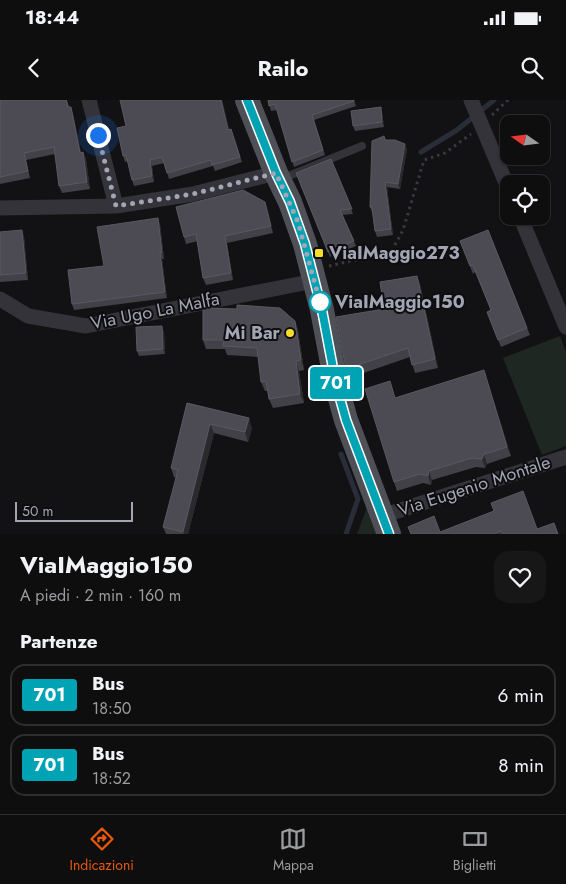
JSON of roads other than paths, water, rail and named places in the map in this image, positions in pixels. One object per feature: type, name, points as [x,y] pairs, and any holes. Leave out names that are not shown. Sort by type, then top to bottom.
[{"type":"main road","points":[[247,100],[277,176],[298,222],[313,276],[336,384],[346,420],[386,525]]},
{"type":"street","points":[[89,100],[116,206]]},
{"type":"street","points":[[471,100],[503,175]]},
{"type":"street","points":[[0,208],[116,206],[193,194],[277,176]]},
{"type":"street","points":[[524,225],[566,327]]},
{"type":"street","name":"Via Ugo La Malfa","points":[[0,299],[28,316],[86,326],[313,276]]},
{"type":"street","name":"Via Eugenio Montale","points":[[386,525],[566,457]]},
{"type":"lane","points":[[277,176],[362,146]]},
{"type":"waterway","points":[[421,152],[457,130],[494,100]]},
{"type":"waterway","points":[[341,454],[358,499],[346,534]]},
{"type":"place","name":"ViaIMaggio273","points":[[319,253]]},
{"type":"place","name":"ViaIMaggio150","points":[[320,302]]},
{"type":"place","name":"Mi Bar","points":[[290,333]]}]
